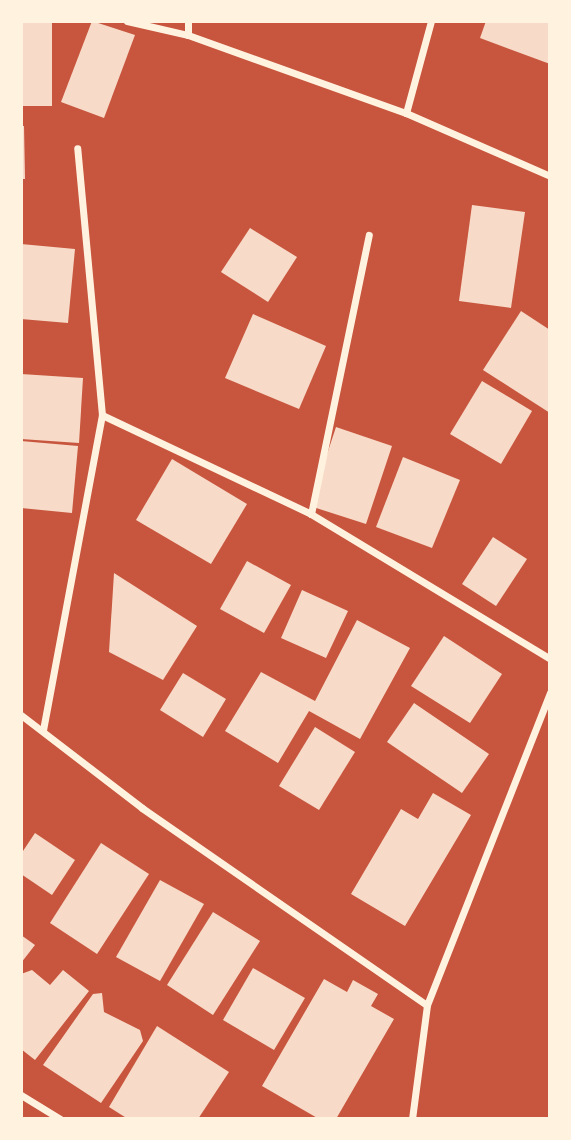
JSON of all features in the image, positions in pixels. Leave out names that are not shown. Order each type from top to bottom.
[{"type":"street","points":[[127,21],[188,35],[406,113],[550,176]]},
{"type":"street","points":[[188,21],[188,35]]},
{"type":"street","points":[[406,113],[431,21]]},
{"type":"street","points":[[43,730],[102,415],[77,148]]},
{"type":"street","points":[[311,514],[369,235]]},
{"type":"street","points":[[102,415],[311,514],[550,659]]},
{"type":"street","points":[[412,1119],[427,1005],[550,692]]},
{"type":"street","points":[[21,715],[142,808],[427,1005]]},
{"type":"street","points":[[21,1095],[60,1119]]},
{"type":"building","points":[[21,21],[52,21],[52,106],[21,106]]},
{"type":"building","points":[[92,21],[135,35],[104,118],[61,102]]},
{"type":"building","points":[[486,21],[550,21],[550,64],[480,38]]},
{"type":"building","points":[[21,126],[24,126],[25,179],[21,179]]},
{"type":"building","points":[[472,205],[525,212],[511,308],[459,301]]},
{"type":"building","points":[[250,228],[297,257],[268,302],[221,272]]},
{"type":"building","points":[[21,244],[75,249],[68,323],[21,319]]},
{"type":"building","points":[[521,311],[550,330],[550,413],[483,370]]},
{"type":"building","points":[[253,314],[326,346],[299,409],[225,378]]},
{"type":"building","points":[[21,374],[83,378],[79,443],[21,439]]},
{"type":"building","points":[[482,381],[532,411],[501,464],[450,434]]},
{"type":"building","points":[[336,427],[392,446],[366,524],[310,506]]},
{"type":"building","points":[[21,441],[78,446],[72,513],[21,508]]},
{"type":"building","points":[[403,457],[460,480],[432,548],[376,527]]},
{"type":"building","points":[[172,459],[247,504],[211,564],[136,520]]},
{"type":"building","points":[[493,537],[527,559],[496,606],[462,584]]},
{"type":"building","points":[[247,561],[291,585],[264,633],[220,609]]},
{"type":"building","points":[[114,573],[197,626],[163,680],[109,652]]},
{"type":"building","points":[[302,590],[348,611],[326,658],[281,638]]},
{"type":"building","points":[[357,620],[410,648],[360,739],[309,711],[278,763],[225,731],[261,672],[315,701]]},
{"type":"building","points":[[444,636],[502,674],[470,723],[411,686]]},
{"type":"building","points":[[183,673],[226,699],[203,737],[160,710]]},
{"type":"building","points":[[414,703],[489,754],[462,793],[387,742]]},
{"type":"building","points":[[315,727],[355,752],[319,810],[279,786]]},
{"type":"building","points":[[433,793],[471,815],[405,926],[351,894],[401,809],[418,819]]},
{"type":"building","points":[[35,833],[75,860],[52,895],[21,874],[21,854]]},
{"type":"building","points":[[101,843],[149,874],[97,954],[50,923]]},
{"type":"building","points":[[160,880],[204,904],[160,981],[116,957]]},
{"type":"building","points":[[213,912],[260,941],[213,1015],[167,985]]},
{"type":"building","points":[[21,935],[35,945],[21,963]]},
{"type":"building","points":[[253,968],[305,998],[274,1050],[223,1020]]},
{"type":"building","points":[[32,970],[50,985],[63,970],[89,991],[35,1060],[21,1049],[21,974]]},
{"type":"building","points":[[324,979],[347,992],[353,980],[378,994],[371,1006],[394,1019],[336,1119],[319,1119],[262,1086]]},
{"type":"building","points":[[102,993],[104,1012],[140,1030],[143,1041],[101,1103],[43,1065],[93,994]]},
{"type":"building","points":[[157,1026],[229,1072],[198,1119],[128,1119],[109,1107]]}]
